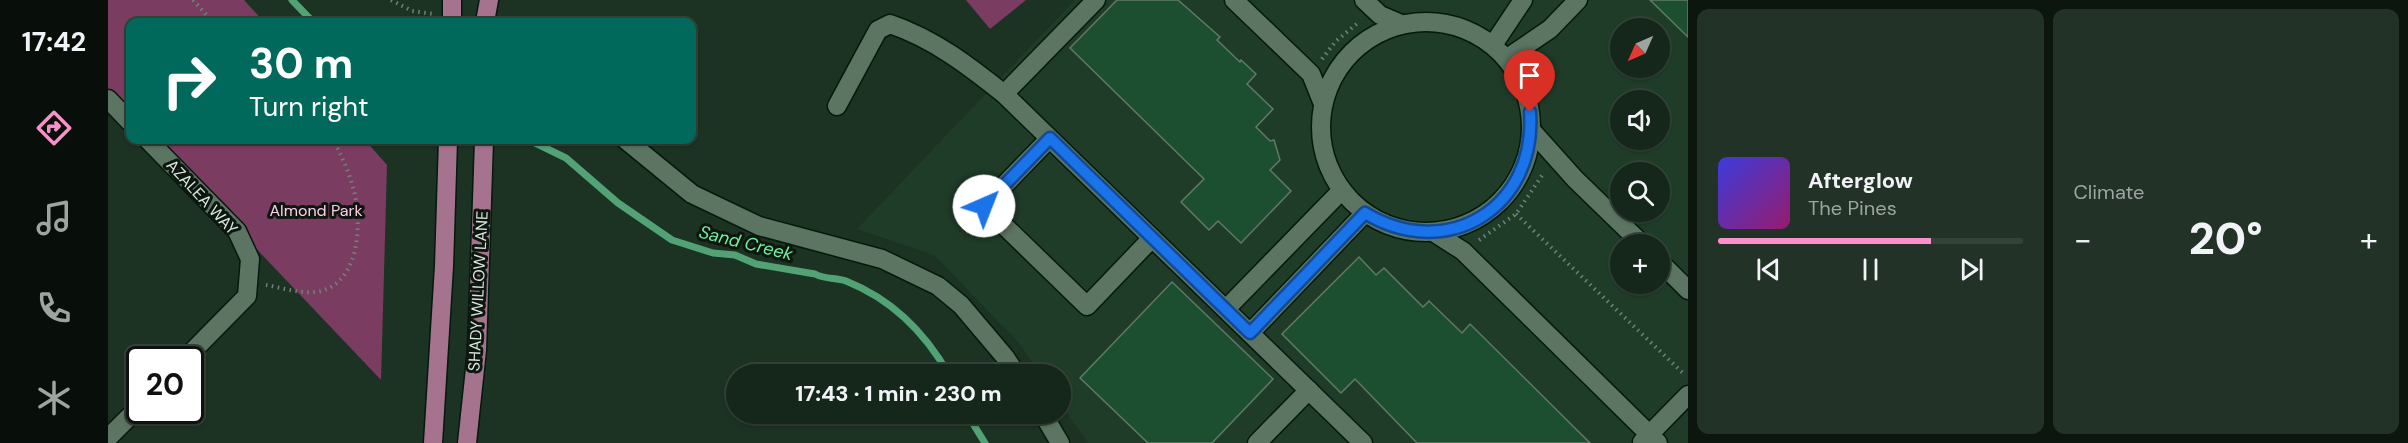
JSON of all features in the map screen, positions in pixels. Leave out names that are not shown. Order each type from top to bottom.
[{"type":"main road","points":[[452,0],[452,18]]},
{"type":"main road","points":[[486,18],[489,0]]},
{"type":"main road","points":[[433,443],[444,278],[448,144]]},
{"type":"main road","name":"SHADY WILLOW LANE","points":[[467,443],[477,350],[484,144]]},
{"type":"street","points":[[1004,94],[1096,0]]},
{"type":"street","points":[[1234,0],[1311,74],[1323,104]]},
{"type":"street","points":[[1493,45],[1523,0]]},
{"type":"street","points":[[1506,59],[1550,29],[1578,0]]},
{"type":"street","points":[[1369,5],[1401,24]]},
{"type":"street","points":[[1440,22],[1476,34],[1493,45],[1506,59],[1526,93],[1532,131],[1524,169],[1502,201],[1470,223],[1432,232],[1397,229],[1365,213],[1342,190],[1332,175],[1322,140],[1323,104],[1329,85],[1351,53],[1374,36],[1401,24],[1440,22]]},
{"type":"street","points":[[837,106],[878,30],[890,24],[930,41],[963,61],[1004,94],[1363,443]]},
{"type":"street","points":[[108,99],[126,118]]},
{"type":"street","points":[[1532,131],[1554,157],[1632,234]]},
{"type":"street","points":[[1050,138],[984,206],[1087,306],[1152,238]]},
{"type":"street","name":"AZALEA WAY","points":[[152,144],[237,231],[250,259],[248,281]]},
{"type":"street","points":[[631,144],[692,194],[759,226],[882,258],[938,286],[960,304],[1010,364]]},
{"type":"street","points":[[1226,309],[1342,190]]},
{"type":"street","points":[[1250,333],[1365,213]]},
{"type":"street","points":[[1432,232],[1463,251],[1649,440],[1688,395]]},
{"type":"street","points":[[1670,272],[1688,290]]},
{"type":"street","points":[[198,346],[247,296],[248,281]]},
{"type":"street","points":[[1257,443],[1309,390]]},
{"type":"street","points":[[108,438],[126,420]]},
{"type":"street","points":[[1049,424],[1060,443]]},
{"type":"path","points":[[193,0],[209,18]]},
{"type":"path","points":[[391,0],[412,11]]},
{"type":"path","points":[[1311,74],[1336,41],[1369,5]]},
{"type":"path","points":[[248,281],[299,291],[321,291],[340,281],[352,264],[358,217],[355,193],[345,163],[335,144]]},
{"type":"path","points":[[1463,251],[1516,214],[1554,157]]},
{"type":"path","points":[[1516,214],[1688,378]]},
{"type":"shaded area","points":[[1075,0],[1688,0],[1688,443],[1088,443],[1071,418],[1071,364],[1033,364],[1019,343],[934,255],[857,229]]},
{"type":"green space","points":[[108,0],[244,0],[260,18],[126,18],[126,111],[108,91]]},
{"type":"green space","points":[[966,0],[1026,0],[990,29]]},
{"type":"green space","name":"Almond Park","points":[[157,144],[369,144],[387,165],[381,380]]},
{"type":"building","points":[[1117,0],[1178,0],[1220,37],[1217,40],[1240,62],[1241,60],[1256,74],[1247,84],[1273,109],[1256,127],[1270,141],[1274,140],[1280,160],[1270,170],[1291,191],[1241,243],[1218,221],[1209,230],[1181,202],[1204,179],[1070,48]]},
{"type":"building","points":[[1650,0],[1688,0],[1688,37],[1670,18]]},
{"type":"building","points":[[1359,257],[1376,275],[1384,268],[1423,307],[1429,301],[1462,333],[1470,324],[1590,443],[1417,443],[1355,379],[1341,393],[1282,334]]},
{"type":"building","points":[[1172,282],[1273,379],[1212,443],[1148,443],[1080,378]]},
{"type":"waterway","name":"Sand Creek","points":[[292,0],[309,18]]},
{"type":"waterway","name":"Sand Creek","points":[[537,144],[566,158],[618,203],[672,240],[713,253],[735,255],[756,264],[842,280],[862,288],[892,307],[918,331],[943,364]]},
{"type":"waterway","name":"Sand Creek","points":[[973,424],[985,443]]},
{"type":"route","points":[[984,206],[1050,138],[1250,333],[1365,213],[1397,229],[1415,232],[1452,230],[1487,214],[1502,201],[1524,169],[1532,131],[1530,112]]}]
